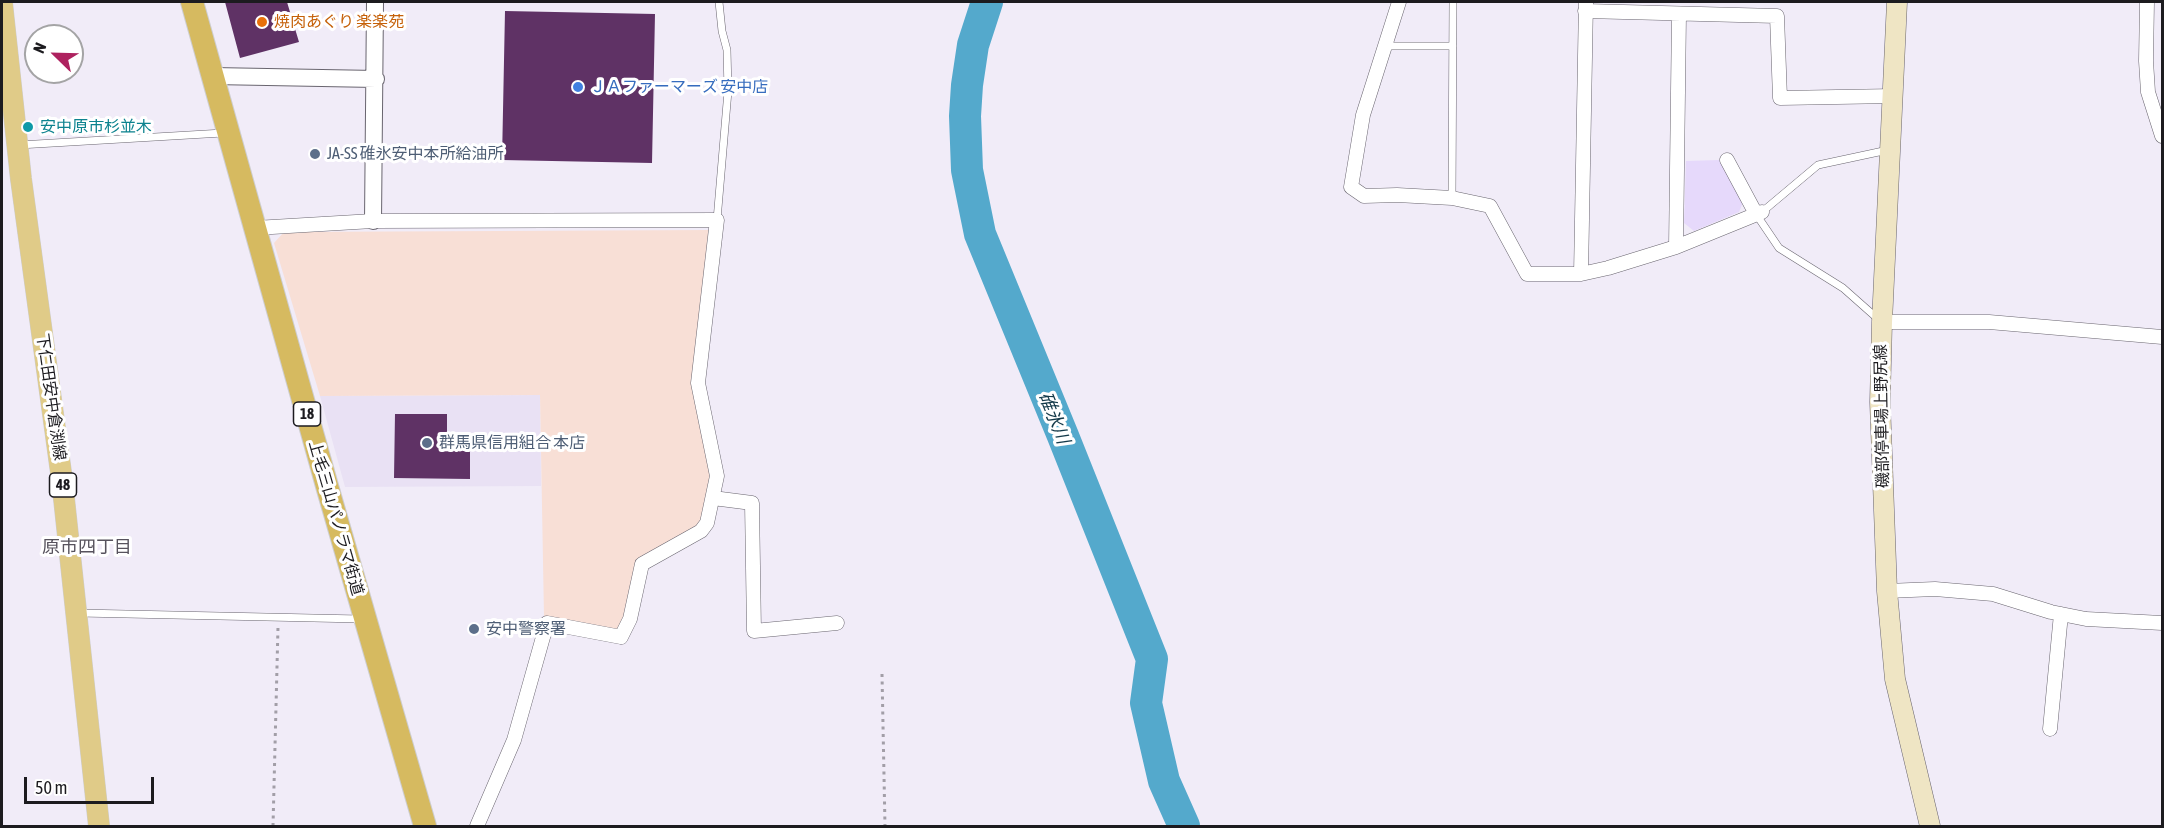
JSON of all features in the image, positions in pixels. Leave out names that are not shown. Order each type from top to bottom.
[{"type":"highway","name":"上毛三山パノラマ街道","points":[[192,2],[425,826]]},
{"type":"main road","name":"磯部停車場上野尻線","points":[[1897,2],[1880,402],[1887,591],[1895,679],[1930,826]]},
{"type":"main road","name":"下仁田安中倉渕線","points":[[2,3],[6,105],[16,145],[61,468],[99,826]]},
{"type":"street","points":[[373,221],[375,2]]},
{"type":"street","points":[[1399,2],[1363,115],[1351,187],[1364,196],[1452,198],[1490,206],[1527,274],[1581,274],[1676,247],[1759,213],[1727,160]]},
{"type":"street","points":[[2147,2],[2148,92],[2163,136]]},
{"type":"street","points":[[1581,274],[1585,6],[1679,14],[1777,16],[1780,98],[1894,96]]},
{"type":"street","points":[[1676,247],[1679,14]]},
{"type":"street","points":[[213,76],[376,80]]},
{"type":"street","points":[[255,228],[373,221],[717,220],[698,383],[717,476],[707,523],[701,531],[642,564],[630,619],[621,637],[547,623],[514,740],[477,826]]},
{"type":"street","points":[[1882,322],[1989,322],[2163,337]]},
{"type":"street","points":[[713,498],[752,503],[754,631],[837,623]]},
{"type":"street","points":[[1887,591],[1935,589],[1993,594],[2086,619],[2163,623]]},
{"type":"street","points":[[2050,729],[2061,614]]},
{"type":"lane","points":[[717,220],[728,91],[727,50],[722,31],[719,2]]},
{"type":"lane","points":[[1452,198],[1453,2]]},
{"type":"lane","points":[[1385,46],[1453,46]]},
{"type":"lane","points":[[16,145],[229,133]]},
{"type":"lane","points":[[1882,322],[1843,288],[1779,248],[1759,213],[1818,165],[1891,149]]},
{"type":"lane","points":[[78,613],[365,619]]},
{"type":"path","points":[[273,826],[278,616]]},
{"type":"path","points":[[882,674],[885,826]]},
{"type":"shaded area","points":[[1719,160],[1744,200],[1739,212],[1694,231],[1684,223],[1686,161]]},
{"type":"shaded area","points":[[711,230],[694,385],[711,469],[704,516],[699,527],[637,562],[623,619],[618,630],[544,617],[540,395],[320,396],[274,243],[284,232]]},
{"type":"shaded area","points":[[540,395],[541,486],[345,487],[320,396]]},
{"type":"building","name":"焼肉あぐり 楽楽苑","points":[[225,2],[287,2],[299,42],[240,58]]},
{"type":"building","name":"ＪＡファーマーズ 安中店","points":[[505,11],[655,14],[652,163],[502,160]]},
{"type":"building","name":"群馬県信用組合 本店","points":[[395,414],[447,414],[447,436],[460,436],[460,449],[470,450],[470,479],[394,478]]},
{"type":"waterway","name":"碓氷川","points":[[987,2],[973,45],[965,116],[967,170],[980,234],[1152,659],[1146,703],[1164,781],[1184,826]]},
{"type":"place","name":"焼肉あぐり 楽楽苑","points":[[262,22]]},
{"type":"place","name":"ＪＡファーマーズ 安中店","points":[[578,87]]},
{"type":"place","name":"安中原市杉並木","points":[[28,127]]},
{"type":"place","name":"JA-SS 碓氷安中本所給油所","points":[[315,154]]},
{"type":"place","name":"群馬県信用組合 本店","points":[[427,443]]},
{"type":"place","name":"安中警察署","points":[[474,629]]},
{"type":"district","name":"原市四丁目","points":[[87,547]]}]
